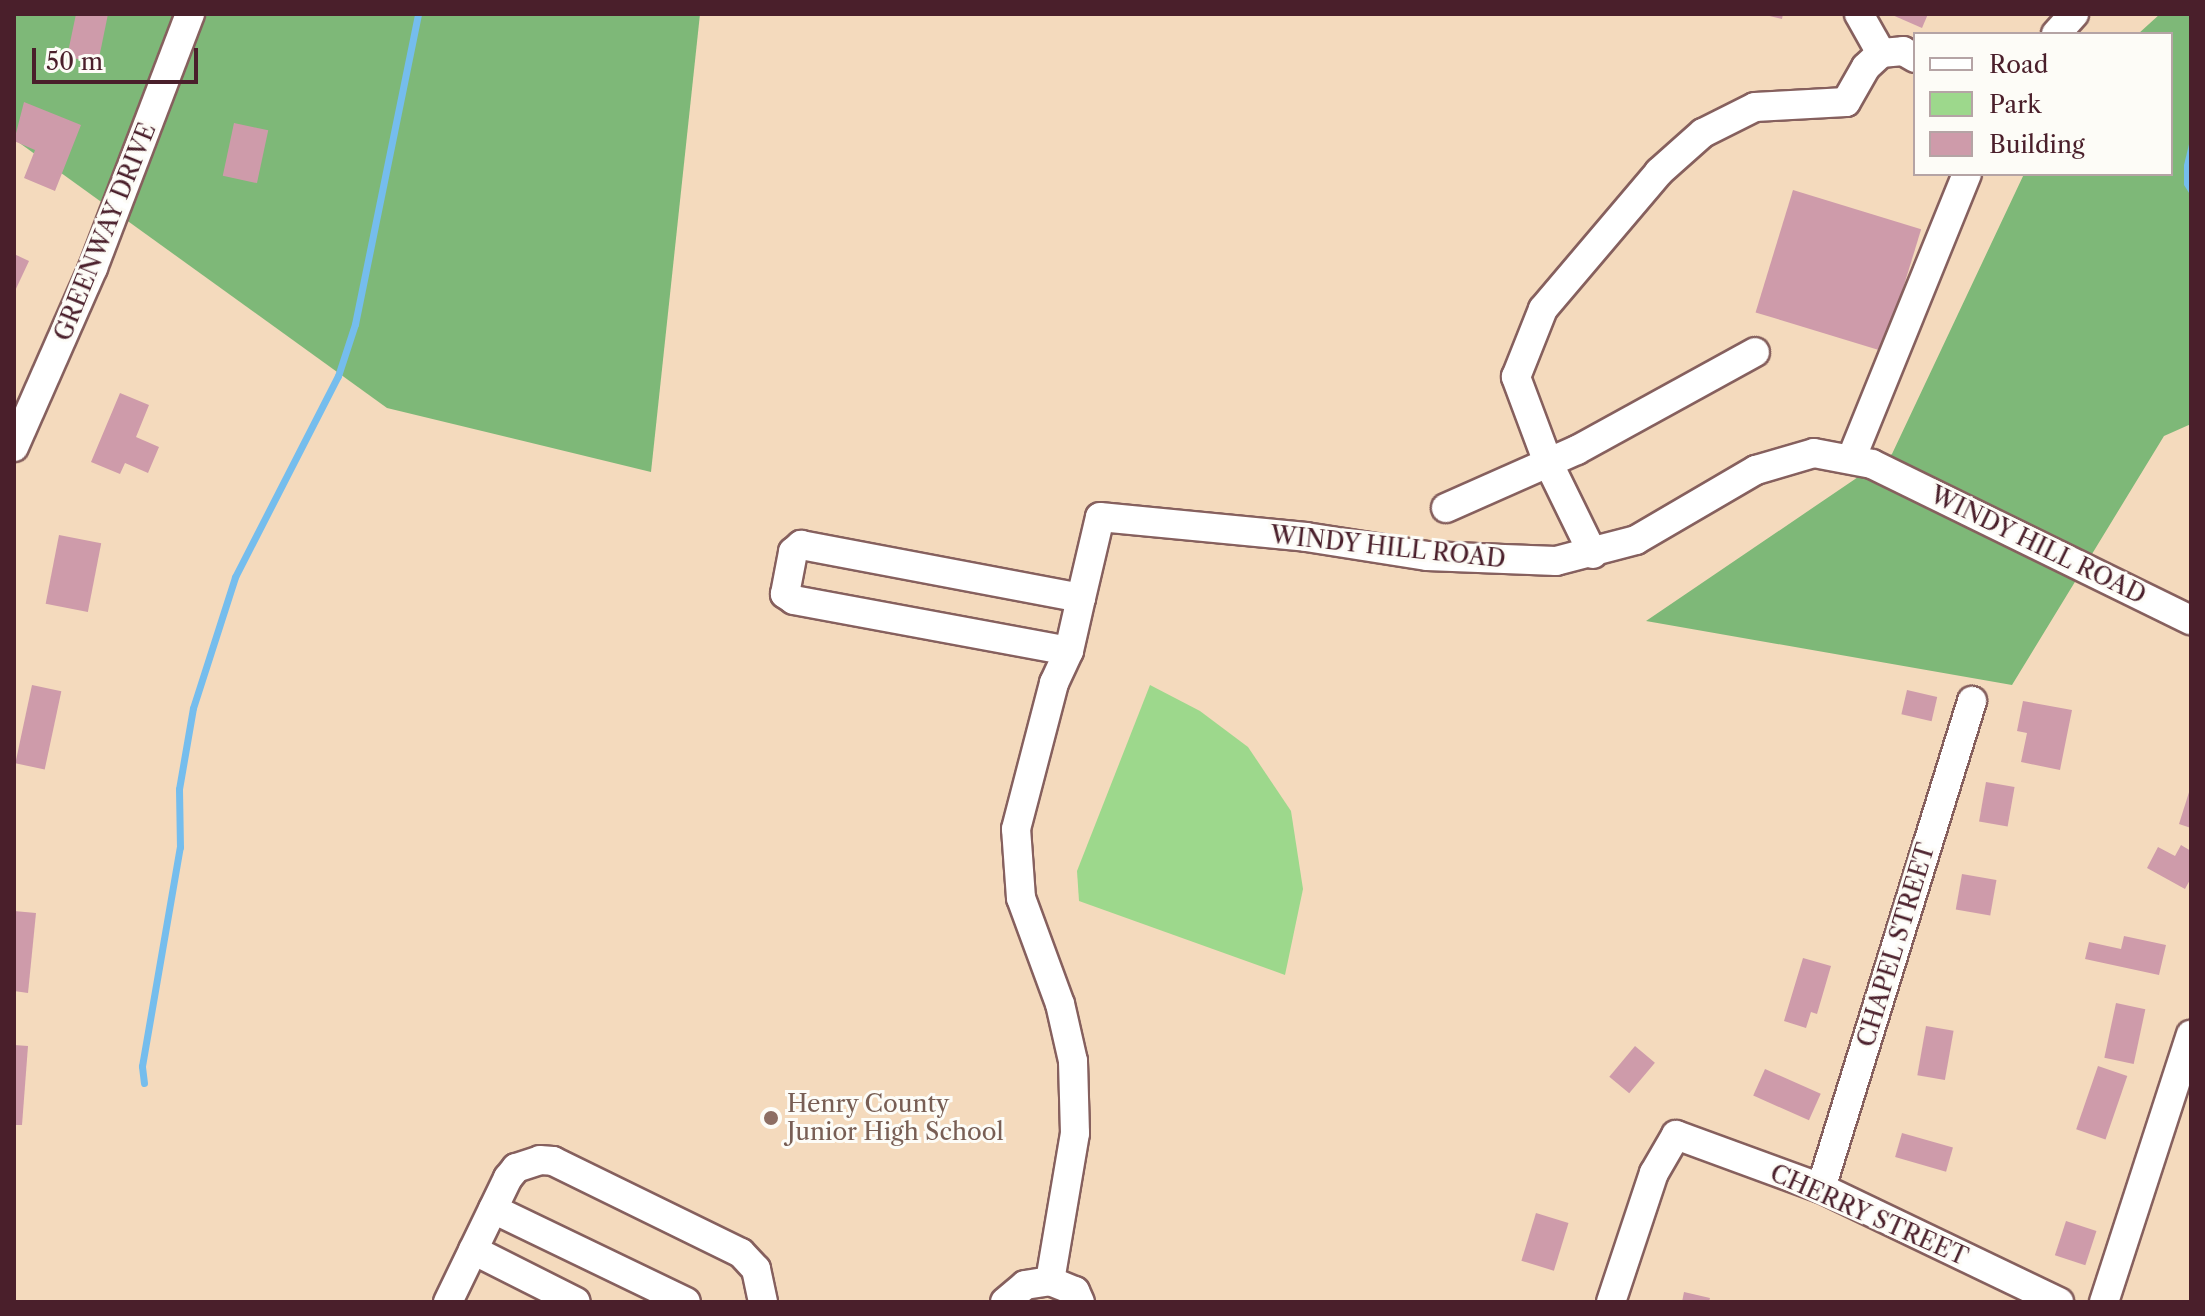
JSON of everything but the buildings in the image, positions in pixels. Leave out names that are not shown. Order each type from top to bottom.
[{"type":"street","name":"GREENWAY DRIVE","points":[[14,447],[93,268],[190,14]]},
{"type":"street","points":[[1859,14],[1881,53]]},
{"type":"street","points":[[2058,32],[2074,14]]},
{"type":"street","points":[[1593,554],[1547,460],[1516,377],[1553,296],[1659,172],[1703,133],[1755,107],[1846,102],[1866,67],[1881,53],[1903,51],[1913,57]]},
{"type":"street","points":[[1852,457],[1966,176]]},
{"type":"street","points":[[1446,508],[1547,460],[1577,450],[1755,352]]},
{"type":"street","name":"WINDY HILL ROAD","points":[[1081,598],[1100,517],[1501,562],[1593,554],[1636,540],[1756,470],[1792,455],[1852,457],[2191,620]]},
{"type":"street","points":[[1050,1281],[1075,1133],[1073,1061],[1060,1004],[1021,898],[1016,829],[1054,683],[1069,651],[1081,598],[801,545],[793,552],[785,594],[794,600],[1069,651]]},
{"type":"street","name":"CHAPEL STREET","points":[[1821,1188],[1972,701]]},
{"type":"street","points":[[2104,1302],[2191,1035]]},
{"type":"street","name":"CHERRY STREET","points":[[1611,1302],[1654,1173],[1676,1135],[1821,1188],[2059,1302]]},
{"type":"street","points":[[448,1302],[516,1168],[553,1161],[741,1253],[756,1269],[763,1302]]},
{"type":"street","points":[[493,1209],[686,1302]]},
{"type":"street","points":[[473,1250],[576,1302]]},
{"type":"street","points":[[1005,1302],[1025,1285],[1050,1281],[1075,1291],[1080,1302]]},
{"type":"green space","points":[[14,14],[700,14],[651,472],[387,408],[14,139]]},
{"type":"green space","points":[[2160,14],[2191,14],[2191,424],[2164,436],[2012,685],[1646,621],[1892,454],[2023,176],[2173,176],[2173,32],[2140,32]]},
{"type":"green space","points":[[1150,685],[1200,711],[1248,747],[1291,811],[1303,889],[1285,975],[1079,901],[1077,871]]},
{"type":"water","points":[[2191,136],[2191,196],[2184,185],[2184,165]]},
{"type":"waterway","points":[[144,1083],[142,1066],[180,847],[179,789],[193,708],[235,577],[338,376],[355,324],[418,14]]},
{"type":"place","name":"Henry County Junior High School","points":[[771,1118]]}]
